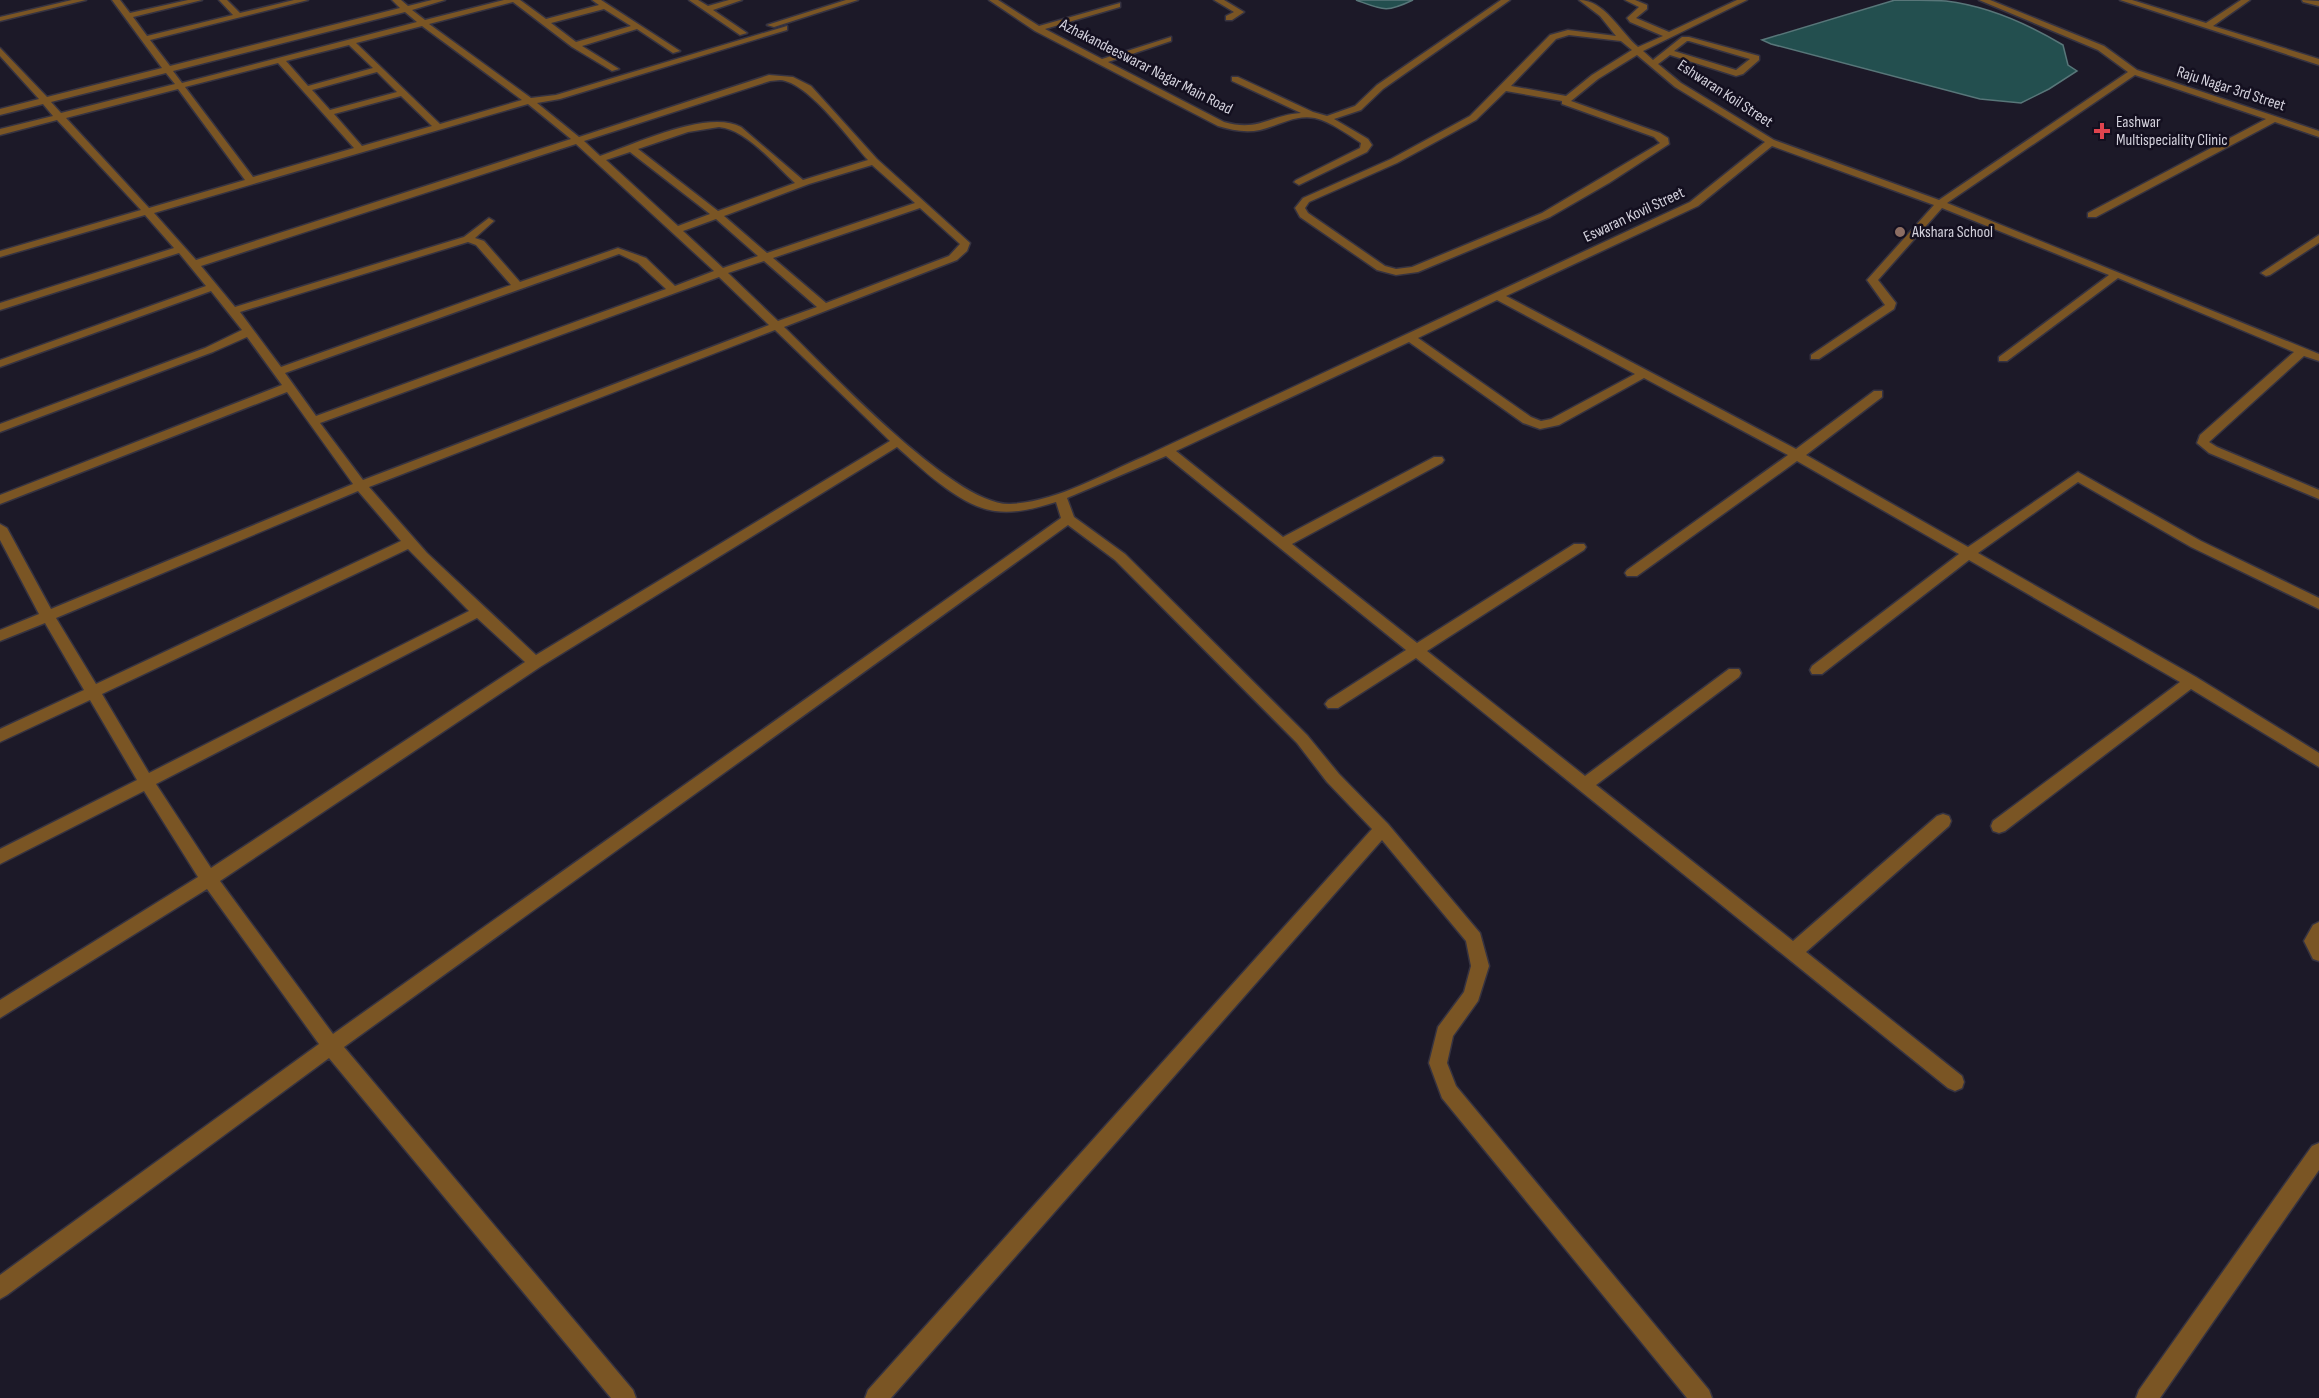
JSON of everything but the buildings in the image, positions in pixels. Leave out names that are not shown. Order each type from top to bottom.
[{"type":"street","points":[[0,19],[82,0]]},
{"type":"street","points":[[116,0],[251,181]]},
{"type":"street","points":[[128,16],[198,0]]},
{"type":"street","points":[[223,0],[238,16]]},
{"type":"street","points":[[145,39],[304,0]]},
{"type":"street","name":"Eswaran Kovil Street","points":[[396,0],[530,101],[577,140],[674,231],[722,272],[897,442],[971,498],[993,507],[1018,509],[1060,496],[1167,451],[1408,336],[1694,204],[1771,142]]},
{"type":"street","points":[[0,112],[441,0]]},
{"type":"street","points":[[0,132],[514,0],[575,45],[615,69]]},
{"type":"street","points":[[596,0],[676,51]]},
{"type":"street","points":[[693,0],[742,33]]},
{"type":"street","points":[[707,9],[738,0]]},
{"type":"street","points":[[572,82],[854,0]]},
{"type":"street","name":"Azhakandeeswarar Nagar Main Road","points":[[993,0],[1038,29],[1221,124],[1238,129],[1258,128],[1294,116],[1313,115],[1365,141],[1364,150],[1299,182]]},
{"type":"street","points":[[1218,0],[1240,12],[1229,18]]},
{"type":"street","points":[[1327,120],[1358,108],[1380,87],[1506,0]]},
{"type":"street","name":"Eshwaran Koil Street","points":[[1583,0],[1603,14],[1623,39],[1678,85],[1771,142],[1940,204],[2117,273],[2319,358]]},
{"type":"street","points":[[1629,0],[1644,7],[1631,18],[1633,20],[1671,36]]},
{"type":"street","points":[[1623,39],[1568,33],[1553,37],[1486,107],[1463,123],[1394,161],[1306,200],[1300,208],[1304,214],[1381,268],[1396,272],[1414,270],[1546,215],[1606,181],[1664,144],[1665,140],[1657,135],[1565,102],[1595,77],[1629,55],[1743,0]]},
{"type":"street","name":"Raju Nagar 3rd Street","points":[[1983,0],[2101,48],[2134,72],[2319,134]]},
{"type":"street","points":[[2124,0],[2319,62]]},
{"type":"street","points":[[2207,26],[2246,0]]},
{"type":"street","points":[[2306,0],[2319,4]]},
{"type":"street","points":[[1038,29],[1117,5]]},
{"type":"street","points":[[545,22],[604,6]]},
{"type":"street","points":[[575,45],[636,27]]},
{"type":"street","points":[[0,254],[530,101],[557,97],[784,28]]},
{"type":"street","points":[[1103,61],[1168,39]]},
{"type":"street","points":[[1653,64],[1668,52],[1685,39],[1693,39],[1749,54],[1755,60],[1736,73],[1668,52]]},
{"type":"street","points":[[352,43],[438,127]]},
{"type":"street","points":[[0,51],[43,101],[146,210],[233,311],[362,487],[478,612],[535,663]]},
{"type":"street","points":[[281,61],[360,149]]},
{"type":"street","points":[[306,89],[380,69]]},
{"type":"street","points":[[1815,357],[1890,307],[1891,303],[1875,288],[1872,280],[1940,204],[2134,72]]},
{"type":"street","points":[[0,636],[316,503],[953,258],[963,249],[965,243],[874,160],[808,88],[797,80],[784,77],[769,78],[194,265]]},
{"type":"street","points":[[1234,79],[1313,115]]},
{"type":"street","points":[[530,101],[551,88]]},
{"type":"street","points":[[1505,88],[1568,99]]},
{"type":"street","points":[[327,113],[403,93]]},
{"type":"street","points":[[2092,215],[2274,119]]},
{"type":"street","points":[[598,160],[684,131],[721,123],[738,130],[802,184]]},
{"type":"street","points":[[632,149],[717,215],[825,308]]},
{"type":"street","points":[[674,231],[874,160]]},
{"type":"street","points":[[313,421],[722,272],[922,204]]},
{"type":"street","points":[[233,311],[468,239],[489,221]]},
{"type":"street","points":[[2266,273],[2319,238]]},
{"type":"street","points":[[468,239],[480,243],[517,286]]},
{"type":"street","points":[[0,307],[180,249]]},
{"type":"street","points":[[277,372],[618,251],[631,253],[648,263],[673,290]]},
{"type":"street","points":[[2003,359],[2117,273]]},
{"type":"street","points":[[0,364],[213,288]]},
{"type":"street","points":[[1497,296],[1797,455],[2192,681],[2319,761]]},
{"type":"street","points":[[0,428],[209,350],[248,332]]},
{"type":"street","points":[[1408,336],[1527,420],[1540,425],[1555,422],[1643,374]]},
{"type":"street","points":[[2302,351],[2204,438],[2203,443],[2213,450],[2319,495]]},
{"type":"street","points":[[0,500],[288,387]]},
{"type":"street","points":[[1632,573],[1878,394]]},
{"type":"street","points":[[0,1010],[209,879],[535,663],[897,442]]},
{"type":"street","points":[[1167,451],[1955,1082]]},
{"type":"street","points":[[1282,543],[1438,460]]},
{"type":"street","points":[[1817,670],[1970,553],[2078,476],[2196,544],[2319,604]]},
{"type":"street","points":[[1060,496],[1068,519],[1120,557],[1302,739],[1333,778],[1382,829],[1474,938],[1480,966],[1472,995],[1445,1033],[1438,1063],[1449,1092],[1701,1398]]},
{"type":"street","points":[[0,1288],[331,1046],[1068,519]]},
{"type":"street","points":[[0,528],[47,615],[147,783],[209,879],[331,1046],[625,1398]]},
{"type":"street","points":[[0,736],[411,542]]},
{"type":"street","points":[[1334,704],[1579,547]]},
{"type":"street","points":[[0,857],[478,612]]},
{"type":"street","points":[[1585,785],[1734,673]]},
{"type":"street","points":[[1999,826],[2192,681]]},
{"type":"street","points":[[1793,952],[1943,821]]},
{"type":"street","points":[[876,1398],[1382,829]]},
{"type":"street","points":[[2319,930],[2313,941],[2319,952]]},
{"type":"street","points":[[2147,1398],[2319,1153]]},
{"type":"shaded area","points":[[1356,0],[1413,0],[1384,9]]},
{"type":"shaded area","points":[[1895,0],[1961,3],[2007,17],[2063,45],[2068,65],[2077,71],[2021,103],[1980,99],[1762,40]]},
{"type":"place","name":"Eashwar Multispeciality Clinic","points":[[2102,131]]},
{"type":"place","name":"Akshara School","points":[[1900,232]]}]
